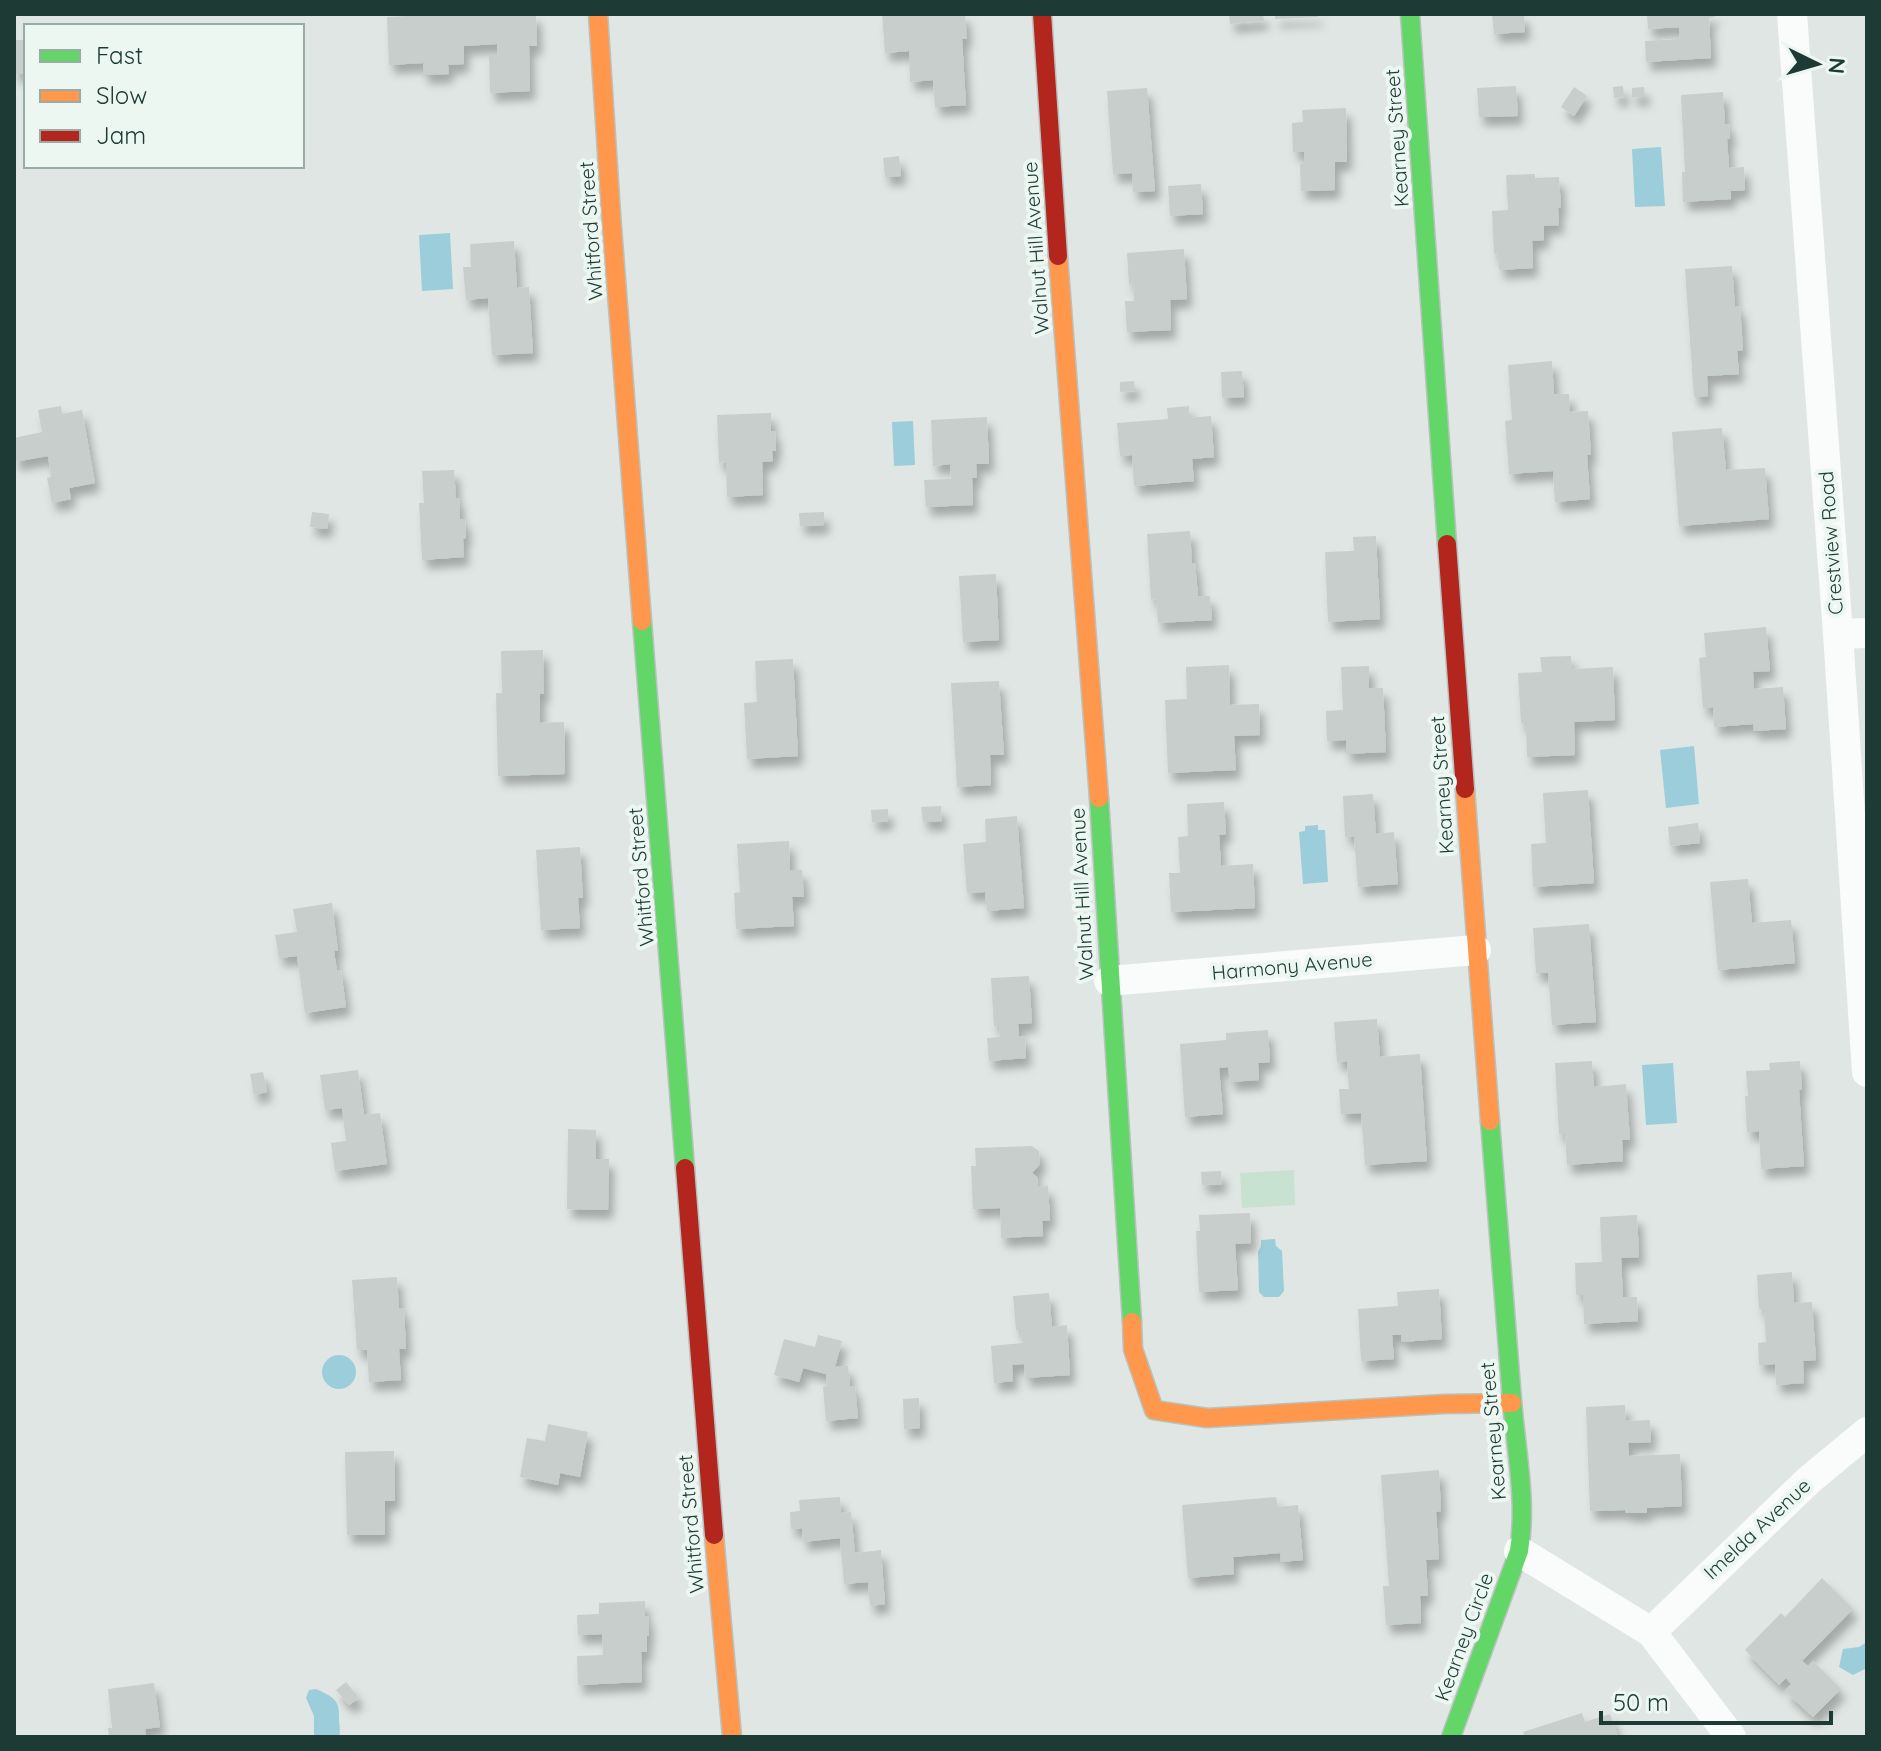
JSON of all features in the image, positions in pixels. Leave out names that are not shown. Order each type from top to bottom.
[{"type":"street","name":"Whitford Street","points":[[598,14],[705,1434],[732,1737]]},
{"type":"street","name":"Walnut Hill Avenue","points":[[1042,14],[1095,735],[1133,1349],[1154,1410],[1207,1418],[1512,1403]]},
{"type":"street","name":"Kearney Street","points":[[1410,14],[1476,950],[1512,1403],[1523,1500],[1519,1551]]},
{"type":"street","name":"Crestview Road","points":[[1792,14],[1852,634],[1867,1072]]},
{"type":"street","name":"Harmony Avenue","points":[[1109,981],[1476,950]]},
{"type":"street","name":"Imelda Avenue","points":[[1651,1632],[1809,1480],[1867,1432]]},
{"type":"street","points":[[1519,1551],[1651,1632],[1731,1737]]},
{"type":"street","name":"Kearney Circle","points":[[1451,1737],[1519,1551]]},
{"type":"green space","points":[[1294,1170],[1295,1205],[1242,1208],[1240,1173]]},
{"type":"water","points":[[1661,147],[1665,206],[1635,207],[1632,149]]},
{"type":"water","points":[[450,233],[453,289],[422,291],[419,235]]},
{"type":"water","points":[[913,421],[915,465],[894,466],[892,422]]},
{"type":"water","points":[[1694,746],[1699,804],[1666,808],[1660,750]]},
{"type":"water","points":[[1318,825],[1318,830],[1325,830],[1328,882],[1303,884],[1299,832],[1305,831],[1305,826]]},
{"type":"water","points":[[1673,1063],[1677,1123],[1646,1125],[1642,1065]]},
{"type":"water","points":[[1275,1239],[1276,1246],[1282,1251],[1284,1291],[1279,1297],[1264,1297],[1259,1292],[1258,1252],[1261,1240]]},
{"type":"water","points":[[339,1355],[351,1360],[356,1372],[351,1384],[339,1389],[327,1384],[322,1372],[327,1360]]},
{"type":"water","points":[[1867,1642],[1867,1668],[1853,1675],[1839,1667],[1843,1649],[1859,1647]]},
{"type":"water","points":[[316,1689],[336,1702],[339,1737],[314,1737],[314,1716],[306,1698],[309,1690]]},
{"type":"building","points":[[536,14],[537,46],[529,46],[530,91],[490,93],[489,55],[497,55],[497,44],[464,46],[464,64],[448,65],[449,74],[423,75],[423,63],[389,65],[387,17]]},
{"type":"building","points":[[882,14],[965,14],[967,39],[962,39],[966,105],[935,107],[933,80],[910,82],[909,51],[885,53]]},
{"type":"building","points":[[1229,14],[1263,14],[1264,21],[1230,24]]},
{"type":"building","points":[[1275,14],[1318,14],[1318,17],[1275,19]]},
{"type":"building","points":[[1492,14],[1524,14],[1525,32],[1494,34]]},
{"type":"building","points":[[1647,14],[1715,14],[1715,17],[1709,18],[1711,58],[1646,62],[1645,41],[1680,39],[1679,27],[1648,29]]},
{"type":"building","points":[[14,40],[24,40],[24,74],[14,74]]},
{"type":"building","points":[[1516,86],[1518,116],[1479,117],[1477,88]]},
{"type":"building","points":[[1623,86],[1624,97],[1614,98],[1613,87]]},
{"type":"building","points":[[1574,87],[1587,96],[1574,116],[1561,107]]},
{"type":"building","points":[[1644,87],[1645,97],[1632,97],[1632,88]]},
{"type":"building","points":[[1147,88],[1155,191],[1133,192],[1132,173],[1113,174],[1107,91]]},
{"type":"building","points":[[1723,92],[1725,125],[1729,124],[1729,168],[1744,167],[1745,190],[1731,191],[1731,199],[1683,202],[1682,172],[1685,172],[1681,95]]},
{"type":"building","points":[[1346,108],[1347,162],[1335,162],[1335,190],[1301,191],[1300,164],[1304,164],[1304,152],[1293,152],[1292,123],[1303,122],[1302,110]]},
{"type":"building","points":[[899,156],[901,176],[885,177],[883,158]]},
{"type":"building","points":[[1535,174],[1535,178],[1559,177],[1559,225],[1544,226],[1544,240],[1532,241],[1533,268],[1499,270],[1498,253],[1494,254],[1492,211],[1508,210],[1506,175]]},
{"type":"building","points":[[1201,184],[1203,214],[1170,216],[1168,186]]},
{"type":"building","points":[[514,241],[517,288],[529,287],[533,353],[492,355],[488,298],[466,300],[463,267],[471,267],[470,244]]},
{"type":"building","points":[[1184,249],[1187,299],[1170,300],[1171,330],[1127,332],[1125,301],[1134,301],[1133,283],[1129,284],[1127,253]]},
{"type":"building","points":[[1732,266],[1735,307],[1740,306],[1743,350],[1737,351],[1739,374],[1707,376],[1708,396],[1694,397],[1685,269]]},
{"type":"building","points":[[1552,361],[1554,394],[1569,394],[1570,412],[1588,411],[1590,499],[1555,502],[1553,471],[1509,474],[1505,421],[1512,420],[1508,365]]},
{"type":"building","points":[[1242,371],[1244,397],[1222,398],[1221,372]]},
{"type":"building","points":[[1134,381],[1135,391],[1120,392],[1120,382]]},
{"type":"building","points":[[61,406],[62,414],[82,410],[95,483],[69,488],[71,499],[52,503],[47,478],[51,477],[48,456],[14,462],[14,438],[42,432],[38,410]]},
{"type":"building","points":[[1189,406],[1189,418],[1211,416],[1214,457],[1192,459],[1194,481],[1134,486],[1132,455],[1120,456],[1117,423],[1168,419],[1167,408]]},
{"type":"building","points":[[771,413],[776,451],[772,451],[773,461],[762,462],[763,495],[727,497],[726,462],[719,463],[717,415]]},
{"type":"building","points":[[987,417],[989,464],[976,464],[977,478],[972,478],[973,505],[926,507],[924,480],[951,479],[950,464],[933,466],[931,420]]},
{"type":"building","points":[[1722,428],[1726,470],[1765,468],[1769,519],[1679,526],[1672,432]]},
{"type":"building","points":[[454,470],[460,519],[465,519],[464,557],[422,560],[419,503],[424,503],[422,471]]},
{"type":"building","points":[[312,512],[329,514],[327,529],[310,527]]},
{"type":"building","points":[[824,512],[824,525],[800,526],[799,513]]},
{"type":"building","points":[[1190,531],[1198,596],[1210,596],[1212,620],[1158,623],[1156,599],[1151,600],[1147,534]]},
{"type":"building","points":[[1376,536],[1380,619],[1328,622],[1325,552],[1354,551],[1353,537]]},
{"type":"building","points":[[996,574],[999,640],[963,642],[959,576]]},
{"type":"building","points":[[1766,627],[1770,671],[1753,672],[1754,689],[1783,687],[1786,729],[1754,731],[1753,724],[1714,727],[1713,707],[1703,708],[1699,658],[1706,657],[1704,633]]},
{"type":"building","points":[[543,650],[544,694],[540,694],[540,723],[564,722],[565,774],[498,776],[496,693],[502,693],[501,651]]},
{"type":"building","points":[[1571,656],[1572,669],[1613,667],[1615,720],[1574,722],[1575,755],[1527,757],[1526,723],[1521,723],[1518,673],[1542,672],[1540,657]]},
{"type":"building","points":[[793,659],[798,756],[747,759],[744,703],[757,702],[755,661]]},
{"type":"building","points":[[1229,665],[1230,705],[1259,704],[1260,735],[1234,736],[1236,770],[1168,773],[1165,700],[1187,699],[1186,667]]},
{"type":"building","points":[[1369,666],[1369,688],[1383,688],[1386,752],[1346,754],[1346,740],[1327,741],[1326,711],[1343,710],[1341,667]]},
{"type":"building","points":[[999,681],[1004,755],[990,755],[991,785],[957,787],[951,683]]},
{"type":"building","points":[[1588,790],[1594,883],[1533,887],[1531,844],[1546,843],[1543,793]]},
{"type":"building","points":[[1373,794],[1376,834],[1394,832],[1398,884],[1358,887],[1354,836],[1345,837],[1343,796]]},
{"type":"building","points":[[1224,802],[1226,834],[1219,835],[1221,866],[1253,864],[1255,908],[1171,912],[1169,873],[1180,873],[1178,837],[1188,836],[1187,804]]},
{"type":"building","points":[[941,806],[942,821],[923,822],[921,807]]},
{"type":"building","points":[[888,809],[888,821],[872,822],[871,810]]},
{"type":"building","points":[[1017,816],[1024,908],[987,911],[985,892],[967,893],[963,844],[986,842],[985,819]]},
{"type":"building","points":[[1698,823],[1700,843],[1670,846],[1668,827]]},
{"type":"building","points":[[789,841],[790,870],[802,870],[804,897],[792,897],[794,926],[736,929],[734,893],[740,892],[737,844]]},
{"type":"building","points":[[580,847],[583,898],[578,898],[580,928],[541,930],[536,850]]},
{"type":"building","points":[[1748,879],[1752,923],[1791,920],[1795,963],[1718,970],[1710,882]]},
{"type":"building","points":[[332,903],[338,951],[334,951],[337,971],[341,970],[346,1007],[305,1013],[297,956],[279,958],[275,935],[297,932],[293,909]]},
{"type":"building","points":[[1589,924],[1596,1022],[1552,1025],[1548,973],[1536,973],[1533,928]]},
{"type":"building","points":[[1029,976],[1032,1023],[1018,1024],[1019,1037],[1025,1036],[1026,1058],[989,1061],[987,1038],[1000,1037],[999,1026],[994,1026],[991,978]]},
{"type":"building","points":[[1377,1019],[1380,1057],[1420,1054],[1427,1161],[1365,1165],[1361,1113],[1341,1114],[1339,1089],[1349,1089],[1347,1061],[1337,1062],[1334,1022]]},
{"type":"building","points":[[1268,1030],[1270,1062],[1258,1063],[1259,1080],[1230,1082],[1228,1067],[1219,1068],[1223,1114],[1185,1117],[1180,1044],[1226,1040],[1226,1033]]},
{"type":"building","points":[[1592,1061],[1594,1087],[1626,1084],[1630,1140],[1622,1140],[1623,1161],[1567,1165],[1565,1134],[1559,1134],[1555,1063]]},
{"type":"building","points":[[1800,1061],[1804,1166],[1761,1169],[1759,1131],[1747,1132],[1746,1071],[1770,1070],[1769,1063]]},
{"type":"building","points":[[358,1070],[364,1115],[380,1113],[387,1164],[335,1171],[331,1143],[346,1141],[342,1108],[325,1110],[320,1075]]},
{"type":"building","points":[[263,1072],[267,1092],[254,1095],[250,1074]]},
{"type":"building","points":[[568,1129],[596,1130],[596,1159],[609,1159],[608,1210],[567,1209]]},
{"type":"building","points":[[1032,1146],[1039,1151],[1040,1164],[1032,1173],[1037,1177],[1038,1187],[1048,1186],[1050,1220],[1042,1221],[1043,1236],[1001,1238],[1000,1208],[973,1209],[971,1166],[976,1166],[975,1148]]},
{"type":"building","points":[[1221,1171],[1222,1184],[1202,1185],[1201,1172]]},
{"type":"building","points":[[1250,1213],[1251,1243],[1235,1244],[1238,1290],[1199,1292],[1196,1231],[1200,1231],[1199,1215]]},
{"type":"building","points":[[1637,1215],[1639,1257],[1621,1258],[1623,1297],[1637,1297],[1638,1321],[1584,1324],[1583,1295],[1576,1295],[1575,1263],[1602,1262],[1600,1217]]},
{"type":"building","points":[[1792,1272],[1794,1303],[1812,1302],[1816,1360],[1803,1361],[1804,1383],[1776,1385],[1775,1364],[1759,1365],[1758,1343],[1766,1342],[1764,1309],[1759,1309],[1757,1275]]},
{"type":"building","points":[[397,1277],[399,1309],[404,1308],[406,1349],[399,1349],[401,1380],[369,1382],[367,1350],[357,1350],[352,1280]]},
{"type":"building","points":[[1439,1289],[1442,1339],[1401,1342],[1401,1335],[1392,1335],[1394,1359],[1361,1361],[1358,1309],[1398,1306],[1397,1292]]},
{"type":"building","points":[[1049,1293],[1052,1327],[1067,1325],[1070,1375],[1025,1378],[1024,1364],[1012,1365],[1013,1381],[994,1383],[991,1346],[1022,1343],[1021,1330],[1016,1330],[1013,1296]]},
{"type":"building","points":[[818,1335],[842,1341],[835,1367],[848,1366],[850,1387],[855,1386],[858,1418],[826,1421],[823,1387],[827,1386],[826,1374],[803,1368],[799,1382],[774,1375],[784,1339],[815,1347]]},
{"type":"building","points":[[919,1398],[920,1428],[904,1429],[903,1399]]},
{"type":"building","points":[[1625,1405],[1626,1421],[1650,1420],[1651,1442],[1628,1443],[1629,1456],[1680,1454],[1682,1506],[1647,1508],[1647,1513],[1590,1511],[1586,1407]]},
{"type":"building","points":[[548,1424],[588,1432],[580,1477],[560,1473],[558,1485],[520,1477],[527,1438],[545,1441]]},
{"type":"building","points":[[394,1451],[395,1501],[385,1501],[385,1535],[347,1535],[345,1452]]},
{"type":"building","points":[[1439,1470],[1441,1511],[1436,1512],[1439,1559],[1426,1560],[1428,1596],[1420,1596],[1421,1623],[1386,1625],[1383,1586],[1389,1586],[1381,1475]]},
{"type":"building","points":[[840,1497],[841,1513],[851,1512],[855,1553],[881,1550],[885,1604],[870,1606],[868,1582],[844,1584],[840,1538],[803,1542],[802,1528],[791,1529],[790,1512],[800,1511],[799,1500]]},
{"type":"building","points":[[1276,1497],[1278,1507],[1298,1505],[1303,1560],[1281,1562],[1280,1553],[1233,1557],[1234,1574],[1188,1578],[1182,1505]]},
{"type":"building","points":[[1822,1578],[1853,1609],[1802,1661],[1808,1666],[1813,1661],[1841,1689],[1813,1717],[1785,1691],[1791,1684],[1786,1678],[1779,1685],[1745,1650],[1781,1613],[1785,1617]]},
{"type":"building","points":[[645,1601],[649,1636],[647,1652],[641,1652],[642,1682],[578,1685],[577,1656],[603,1655],[602,1634],[578,1635],[577,1615],[599,1614],[599,1603]]},
{"type":"building","points":[[346,1682],[359,1698],[349,1705],[336,1690]]},
{"type":"building","points":[[154,1683],[160,1727],[145,1729],[146,1737],[109,1737],[108,1728],[112,1728],[108,1689]]},
{"type":"building","points":[[1582,1713],[1585,1722],[1610,1714],[1618,1737],[1525,1737],[1523,1732]]},
{"type":"traffic: fast","points":[[1410,14],[1447,544]]},
{"type":"traffic: fast","points":[[642,621],[685,1168]]},
{"type":"traffic: fast","points":[[1099,798],[1132,1322]]},
{"type":"traffic: fast","points":[[1451,1737],[1519,1551],[1521,1532],[1520,1476],[1490,1121]]},
{"type":"traffic: slow","points":[[598,14],[642,621]]},
{"type":"traffic: slow","points":[[1058,256],[1099,798]]},
{"type":"traffic: slow","points":[[1465,789],[1490,1121]]},
{"type":"traffic: slow","points":[[1132,1322],[1133,1349],[1154,1410],[1207,1418],[1512,1403]]},
{"type":"traffic: slow","points":[[714,1535],[732,1737]]},
{"type":"traffic: jam","points":[[1042,14],[1058,256]]},
{"type":"traffic: jam","points":[[1447,544],[1465,789]]},
{"type":"traffic: jam","points":[[685,1168],[714,1535]]}]
